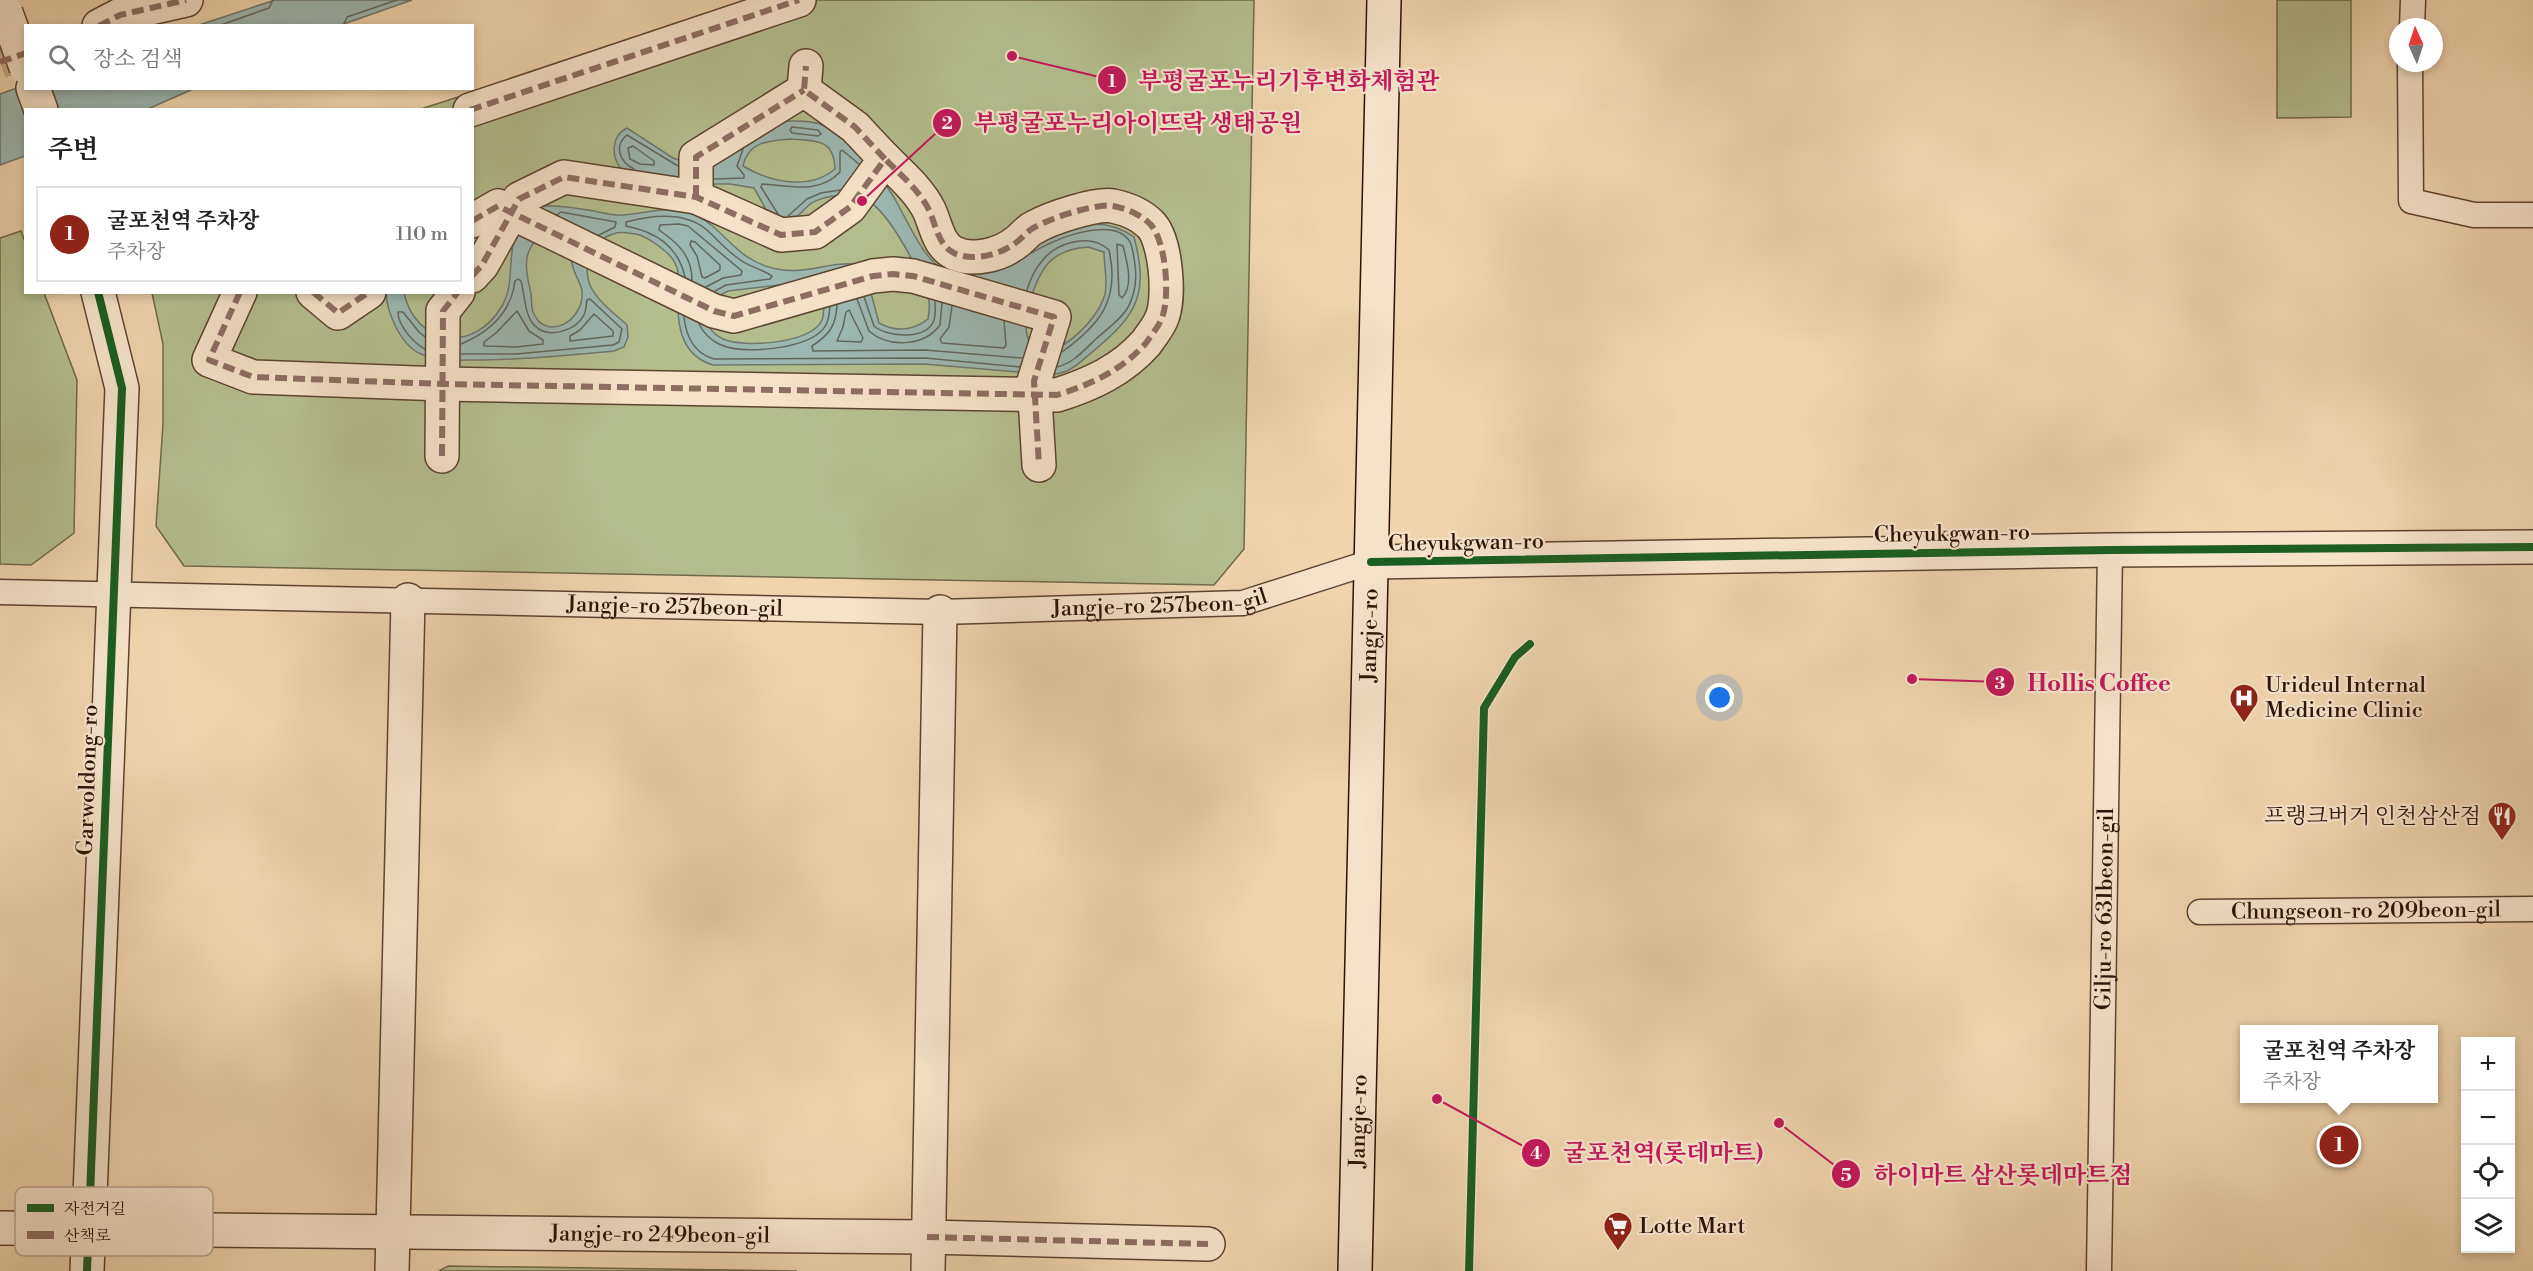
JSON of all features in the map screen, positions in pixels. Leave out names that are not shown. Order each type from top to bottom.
[{"type":"street","points":[[103,24],[120,15],[186,0]]},
{"type":"street","points":[[474,109],[799,0]]},
{"type":"street","name":"Jangje-ro","points":[[1355,1271],[1384,0]]},
{"type":"street","points":[[4,7],[24,62]]},
{"type":"street","points":[[239,294],[209,360],[253,377],[442,376],[1035,388],[1057,395],[1103,378],[1129,360],[1147,342],[1162,319],[1166,297],[1164,263],[1152,225],[1133,212],[1111,206],[1065,214],[1032,228],[1017,243],[1004,250],[976,258],[953,253],[941,241],[929,209],[909,183],[881,164],[855,127],[805,78],[696,157],[696,193]]},
{"type":"street","points":[[34,90],[40,108]]},
{"type":"street","points":[[537,224],[519,199],[564,177],[696,193],[781,235],[815,232],[850,207],[881,164]]},
{"type":"street","points":[[474,220],[498,206],[714,311],[734,316],[873,276],[893,274],[913,276],[1054,316],[1044,345],[1035,388],[1040,465]]},
{"type":"street","points":[[474,274],[482,265],[537,224]]},
{"type":"street","name":"Garwoldong-ro","points":[[89,1187],[122,388],[98,294]]},
{"type":"street","points":[[315,294],[338,313],[366,294]]},
{"type":"street","points":[[442,456],[442,311],[456,294]]},
{"type":"street","name":"Cheyukgwan-ro","points":[[1371,562],[2110,550],[2533,547]]},
{"type":"street","points":[[392,1271],[408,600]]},
{"type":"street","points":[[928,1271],[940,612]]},
{"type":"street","name":"Jangje-ro 249beon-gil","points":[[0,1228],[15,1228]]},
{"type":"street","name":"Jangje-ro 249beon-gil","points":[[213,1230],[927,1237],[1208,1244]]},
{"type":"lane","points":[[2412,18],[2413,0]]},
{"type":"lane","points":[[2410,72],[2411,201],[2474,214],[2533,215]]},
{"type":"lane","name":"Gilju-ro 631beon-gil","points":[[2099,1271],[2110,550]]},
{"type":"lane","name":"Jangje-ro 257beon-gil","points":[[0,592],[940,612],[1243,603],[1371,562]]},
{"type":"lane","name":"Chungseon-ro 209beon-gil","points":[[2200,912],[2533,909]]},
{"type":"green space","points":[[759,0],[1254,0],[1244,549],[1214,585],[184,566],[156,526],[163,424],[163,344],[152,294],[474,294],[474,108],[424,108]]},
{"type":"green space","points":[[2277,0],[2351,0],[2351,117],[2277,118]]},
{"type":"green space","points":[[21,231],[24,239],[24,294],[44,294],[77,380],[74,533],[31,565],[0,564],[0,238]]},
{"type":"green space","points":[[448,1266],[797,1271],[439,1271]]},
{"type":"water","points":[[275,0],[412,0],[344,24],[202,24]]},
{"type":"water","points":[[24,85],[24,90],[191,90],[150,108],[24,108],[24,156],[0,165],[0,94]]},
{"type":"water","points":[[784,121],[820,124],[840,136],[873,170],[896,201],[923,249],[945,271],[966,276],[987,270],[1057,233],[1081,225],[1107,225],[1134,237],[1140,280],[1137,297],[1131,311],[1110,337],[1077,365],[1053,375],[924,364],[713,365],[695,355],[684,340],[678,310],[678,272],[672,258],[645,237],[622,232],[606,237],[600,242],[591,255],[587,270],[590,285],[597,296],[627,325],[628,337],[624,347],[614,351],[545,357],[448,360],[421,354],[407,344],[401,336],[392,319],[386,294],[404,294],[411,311],[420,324],[433,333],[447,337],[462,337],[477,332],[490,321],[506,298],[513,243],[518,230],[540,206],[560,206],[615,215],[668,210],[686,211],[715,228],[741,252],[763,265],[777,269],[806,270],[854,264],[867,278],[879,323],[885,326],[904,329],[916,326],[928,319],[929,301],[912,260],[885,216],[865,199],[845,195],[824,198],[811,203],[796,218],[786,223],[768,213],[754,188],[730,184],[689,184],[621,169],[615,158],[615,141],[627,128],[673,158],[687,163]],"holes":[[[789,139],[815,141],[827,146],[834,159],[835,169],[813,180],[789,182],[765,176],[743,166],[749,152],[754,147],[766,142]],[[551,221],[568,248],[582,291],[577,311],[571,319],[555,327],[546,326],[533,312],[527,270],[531,247]],[[1088,247],[1104,252],[1106,284],[1102,302],[1087,325],[1066,343],[1054,349],[1036,350],[1029,340],[1026,322],[1030,301],[1042,272],[1055,258],[1065,252]],[[779,285],[802,287],[824,306],[823,318],[816,328],[792,339],[746,343],[723,339],[707,325],[704,319],[711,300],[728,291]]]},
{"type":"tunnel","points":[[0,62],[24,54]]},
{"type":"marked path","points":[[103,24],[120,15],[186,0]]},
{"type":"marked path","points":[[474,109],[799,0]]},
{"type":"marked path","points":[[0,62],[24,54]]},
{"type":"marked path","points":[[474,274],[482,265],[519,199],[564,177],[696,197],[781,235],[815,232],[850,207],[885,159],[855,127],[804,90],[806,66]]},
{"type":"marked path","points":[[696,197],[696,157],[804,90]]},
{"type":"marked path","points":[[239,294],[209,360],[253,377],[443,384],[1057,395],[1094,381],[1117,368],[1137,353],[1158,326],[1166,299],[1163,256],[1155,232],[1150,224],[1138,215],[1113,206],[1085,209],[1042,223],[1004,250],[987,256],[962,256],[944,245],[925,203],[885,159]]},
{"type":"marked path","points":[[474,220],[498,206],[714,311],[734,316],[873,276],[893,274],[913,276],[1054,317],[1034,381],[1039,465]]},
{"type":"marked path","points":[[315,294],[338,313],[366,294]]},
{"type":"marked path","points":[[442,456],[443,311],[456,294]]},
{"type":"marked path","points":[[927,1237],[1208,1244]]},
{"type":"cycle path","points":[[90,1187],[122,388],[98,294]]},
{"type":"cycle path","points":[[1371,562],[2110,550],[2533,547]]},
{"type":"cycle path","points":[[1469,1271],[1484,708],[1515,657],[1530,644]]},
{"type":"cycle path","points":[[87,1271],[88,1256]]},
{"type":"place","name":"부평굴포누리기후변화체험관","points":[[1012,56]]},
{"type":"place","name":"부평굴포누리아이뜨락 생태공원","points":[[862,201]]},
{"type":"place","name":"Hollis Coffee","points":[[1912,679]]},
{"type":"place","name":"Urideul Internal Medicine Clinic","points":[[2244,724]]},
{"type":"place","name":"프랭크버거 인천삼산점","points":[[2502,842]]},
{"type":"place","name":"굴포천역(롯데마트)","points":[[1437,1099]]},
{"type":"place","name":"하이마트 삼산롯데마트점","points":[[1779,1123]]},
{"type":"place","name":"굴포천역 주차장","points":[[2339,1145]]},
{"type":"place","name":"Lotte Mart","points":[[1618,1252]]}]
